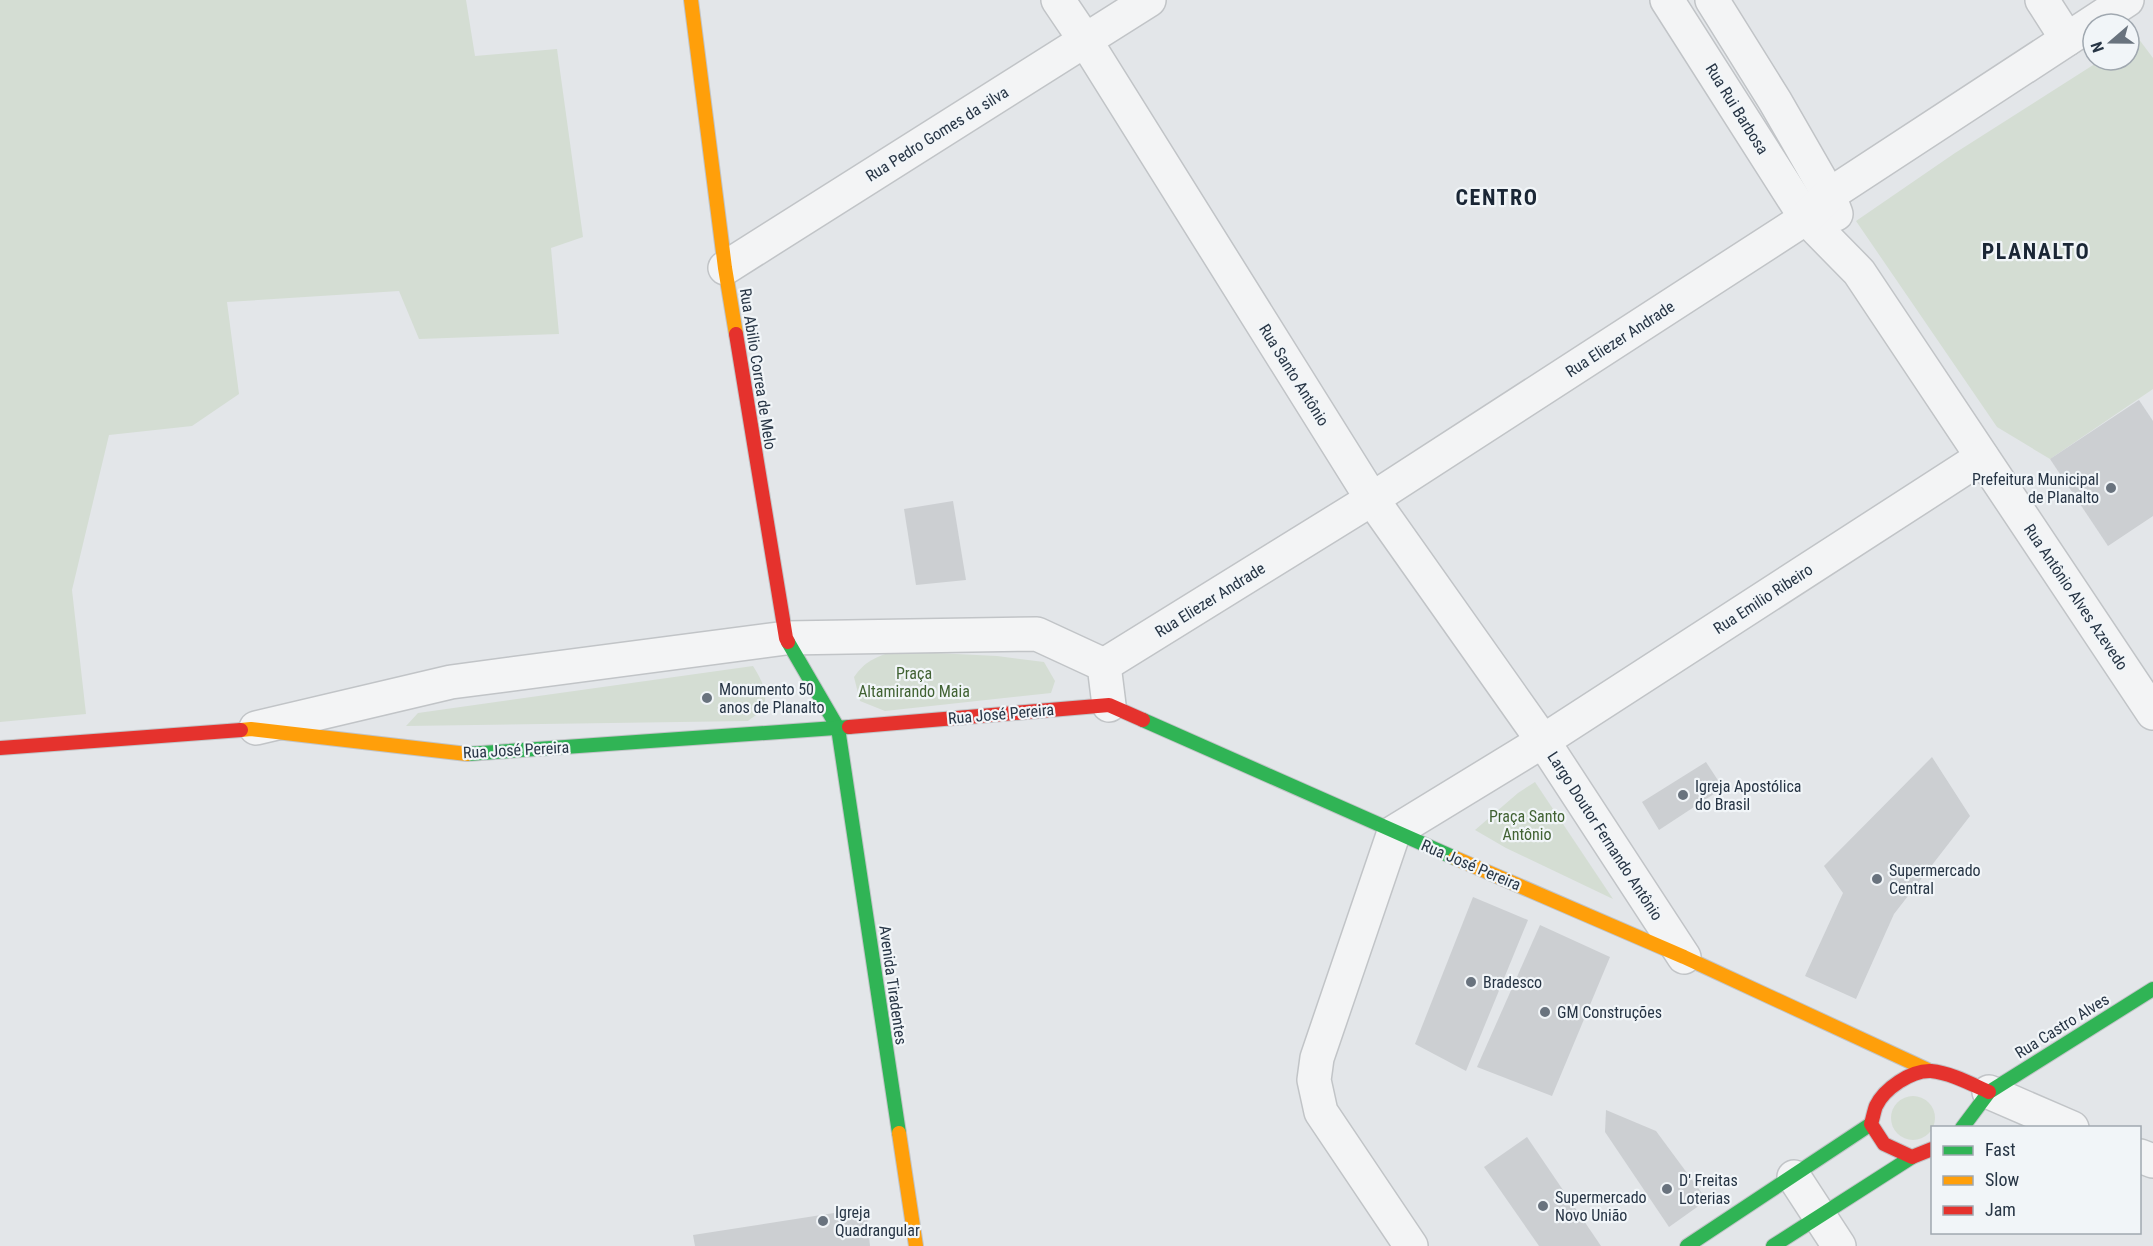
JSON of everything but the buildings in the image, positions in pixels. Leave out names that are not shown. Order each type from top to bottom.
[{"type":"street","name":"Rua Abilio Correa de Melo","points":[[691,0],[725,268],[786,638],[838,728]]},
{"type":"street","name":"Rua Santo Antônio","points":[[1058,0],[1372,499],[1543,741]]},
{"type":"street","name":"Rua Pedro Gomes da silva","points":[[725,268],[1149,0]]},
{"type":"street","name":"Rua Rui Barbosa","points":[[1667,0],[1817,206]]},
{"type":"street","points":[[1712,0],[1775,101],[1817,206]]},
{"type":"street","points":[[2042,0],[2067,39]]},
{"type":"street","name":"Rua Eliezer Andrade","points":[[1104,665],[1372,499],[1817,206],[2067,39],[2105,5]]},
{"type":"street","name":"Rua Antônio Alves Azevedo","points":[[1817,206],[2153,713]]},
{"type":"street","name":"Rua Emilio Ribeiro","points":[[1543,741],[1982,457]]},
{"type":"street","points":[[251,729],[452,682],[786,638],[1037,634],[1104,665],[1109,705]]},
{"type":"street","name":"Rua José Pereira","points":[[0,748],[251,729],[463,754],[838,728],[1109,705],[1394,832],[1684,957],[1928,1070],[1958,1078],[1989,1092]]},
{"type":"street","name":"Avenida Tiradentes","points":[[838,728],[916,1246]]},
{"type":"street","name":"Largo Doutor Fernando Antônio","points":[[1394,832],[1543,741],[1684,957]]},
{"type":"street","points":[[1394,832],[1317,1058],[1314,1080],[1321,1112],[1411,1246]]},
{"type":"street","name":"Rua Castro Alves","points":[[1989,1092],[2153,988]]},
{"type":"street","points":[[1687,1246],[1871,1124],[1876,1105],[1891,1088],[1906,1078],[1928,1070]]},
{"type":"street","points":[[1964,1126],[1989,1092],[2067,1126]]},
{"type":"street","points":[[1871,1124],[1884,1144],[1912,1157]]},
{"type":"street","points":[[1773,1246],[1912,1157],[1931,1149]]},
{"type":"street","points":[[1794,1177],[1839,1246]]},
{"type":"green space","points":[[0,0],[466,0],[475,56],[557,49],[583,237],[551,248],[559,334],[419,339],[399,291],[227,302],[239,394],[192,426],[109,435],[72,590],[86,714],[0,722]]},
{"type":"green space","points":[[2141,42],[2153,58],[2153,389],[2050,459],[1997,427],[1856,221],[1955,153],[2082,72],[2141,72]]},
{"type":"green space","name":"Praça Altamirando Maia","points":[[894,651],[997,656],[1044,662],[1055,681],[1051,693],[885,711],[860,701],[854,677],[871,660]]},
{"type":"green space","points":[[753,666],[764,688],[765,700],[760,712],[748,721],[406,726],[418,713]]},
{"type":"green space","name":"Praça Santo Antônio","points":[[1535,782],[1613,899],[1506,848],[1475,830],[1518,793]]},
{"type":"green space","points":[[1905,1097],[1921,1097],[1929,1102],[1934,1110],[1934,1126],[1931,1126],[1929,1134],[1921,1139],[1905,1139],[1897,1134],[1892,1126],[1892,1110],[1897,1102]]},
{"type":"traffic: fast","points":[[788,642],[838,728],[899,1133]]},
{"type":"traffic: fast","points":[[1143,720],[1455,858]]},
{"type":"traffic: fast","points":[[467,754],[849,727]]},
{"type":"traffic: fast","points":[[1964,1126],[1989,1092],[2153,989]]},
{"type":"traffic: fast","points":[[1687,1246],[1871,1124]]},
{"type":"traffic: fast","points":[[1773,1246],[1912,1157]]},
{"type":"traffic: slow","points":[[691,0],[725,268],[736,334]]},
{"type":"traffic: slow","points":[[241,730],[251,729],[467,754]]},
{"type":"traffic: slow","points":[[1455,858],[1684,957],[1928,1070]]},
{"type":"traffic: slow","points":[[899,1133],[916,1246]]},
{"type":"traffic: jam","points":[[736,334],[788,642]]},
{"type":"traffic: jam","points":[[849,727],[1109,705],[1143,720]]},
{"type":"traffic: jam","points":[[0,748],[241,730]]},
{"type":"traffic: jam","points":[[1931,1149],[1912,1157],[1884,1144],[1871,1124],[1876,1106],[1885,1093],[1907,1077],[1931,1071],[1953,1076],[1989,1092]]},
{"type":"place","name":"Prefeitura Municipal de Planalto","points":[[2111,488]]},
{"type":"place","name":"Monumento 50 anos de Planalto","points":[[707,698]]},
{"type":"place","name":"Igreja Apostólica do Brasil","points":[[1683,795]]},
{"type":"place","name":"Supermercado Central","points":[[1877,879]]},
{"type":"place","name":"Bradesco","points":[[1471,982]]},
{"type":"place","name":"GM Construções","points":[[1545,1012]]},
{"type":"place","name":"D' Freitas Loterias","points":[[1667,1189]]},
{"type":"place","name":"Supermercado Novo União","points":[[1543,1206]]},
{"type":"place","name":"Igreja Quadrangular","points":[[823,1221]]},
{"type":"district","name":"CENTRO","points":[[1497,197]]},
{"type":"district","name":"PLANALTO","points":[[2036,251]]}]
